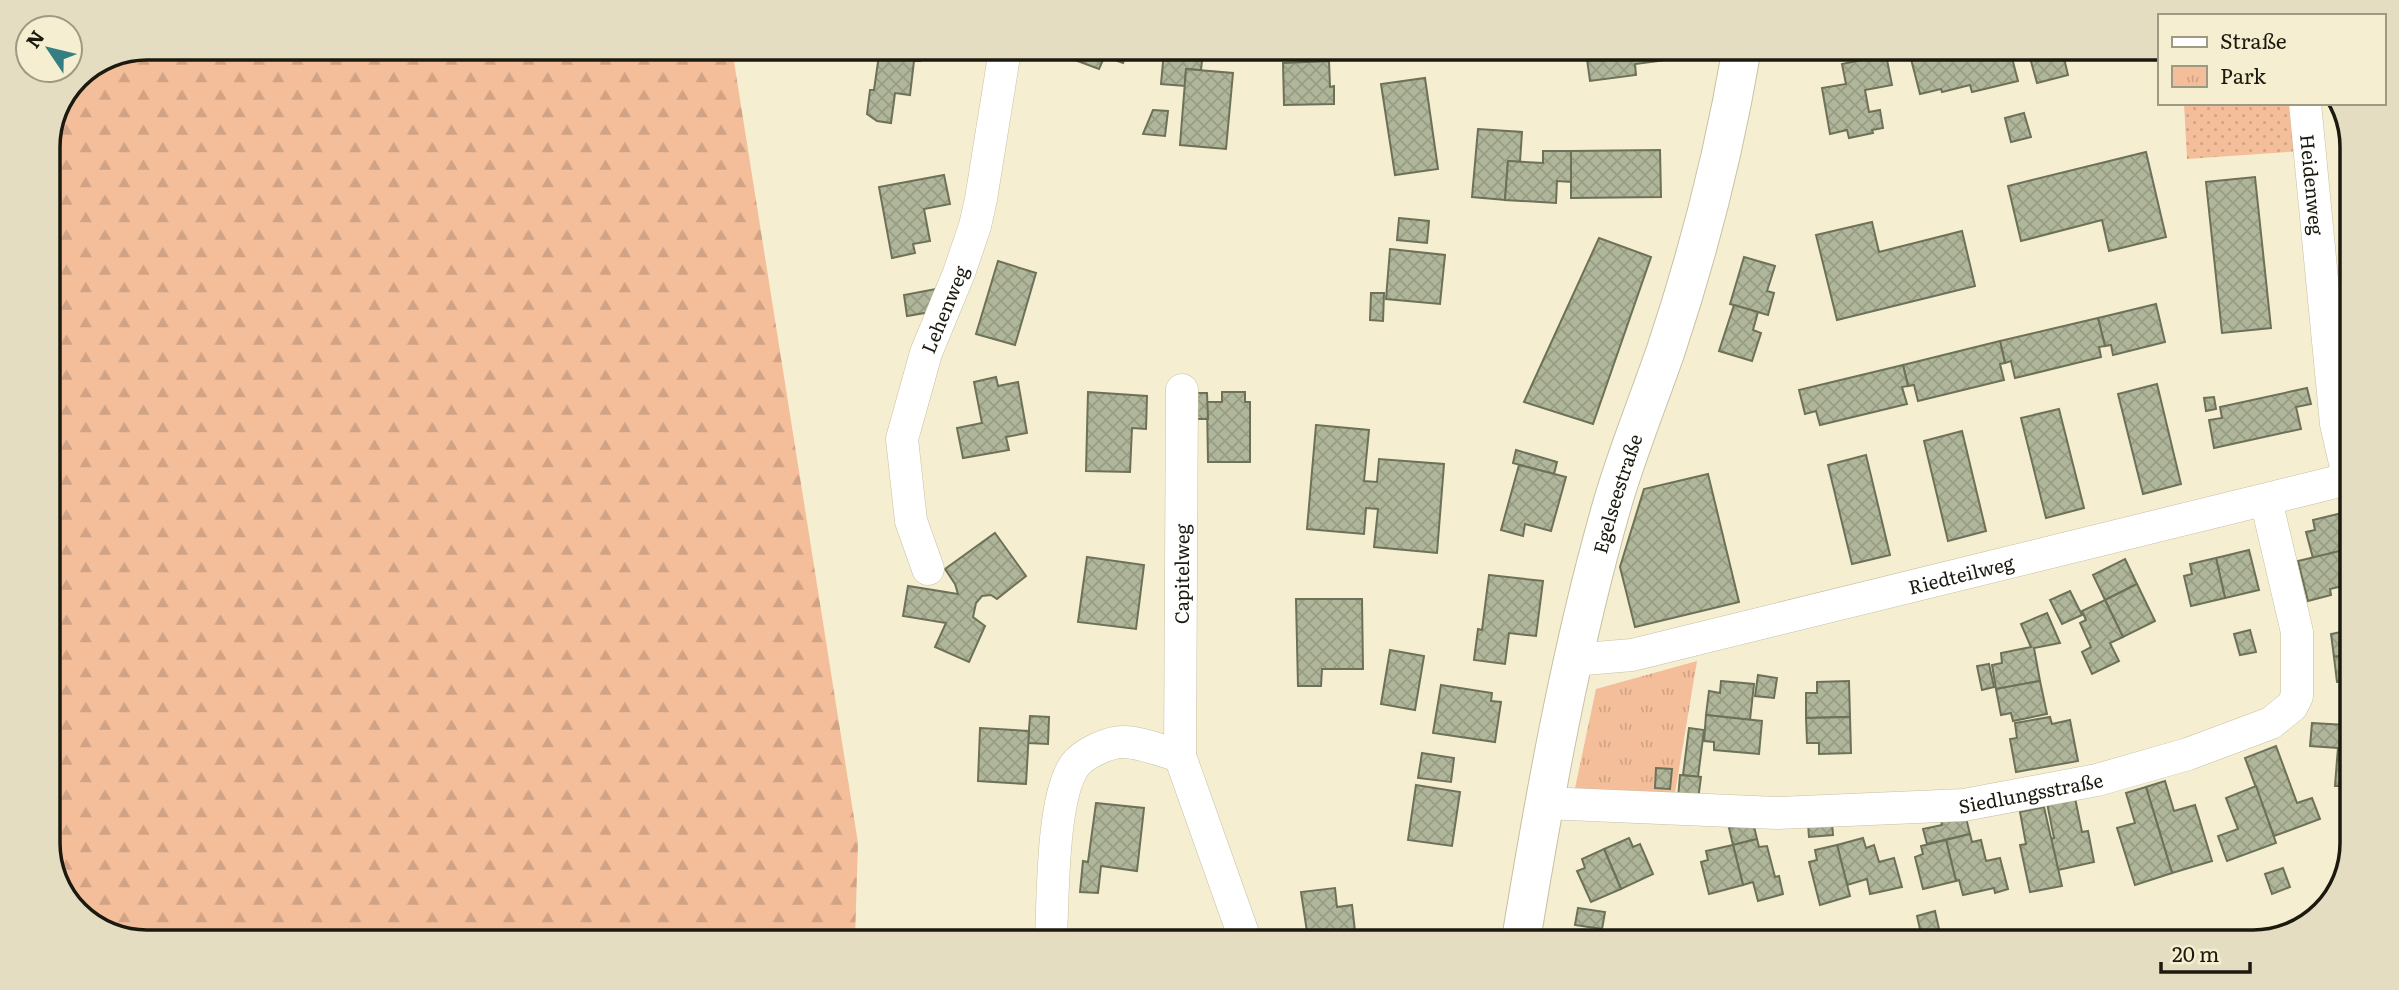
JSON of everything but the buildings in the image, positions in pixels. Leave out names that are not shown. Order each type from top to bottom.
[{"type":"street","name":"Lehenweg","points":[[928,569],[912,521],[902,439],[926,353],[975,226],[1003,60]]},
{"type":"street","name":"Egelseestraße","points":[[1523,930],[1572,660],[1613,503],[1667,347],[1708,205],[1739,60]]},
{"type":"street","name":"Heidenweg","points":[[2305,105],[2339,439]]},
{"type":"street","name":"Capitelweg","points":[[1182,390],[1180,757],[1242,930]]},
{"type":"street","name":"Riedteilweg","points":[[1572,660],[1632,655],[2266,500],[2339,479]]},
{"type":"street","name":"Siedlungsstraße","points":[[1544,803],[1777,813],[1964,805],[2097,780],[2188,754],[2271,723],[2292,706],[2297,696],[2297,632],[2266,500]]},
{"type":"street","points":[[1052,930],[1059,816],[1066,785],[1076,763],[1105,745],[1124,742],[1180,757]]},
{"type":"green space","points":[[147,60],[734,60],[858,843],[855,930],[135,930],[98,916],[71,887],[64,871],[60,849],[60,147],[61,130],[74,98],[98,74],[113,66]]},
{"type":"green space","points":[[2184,105],[2298,105],[2301,151],[2187,159]]},
{"type":"green space","points":[[1697,661],[1674,799],[1574,793],[1596,689]]}]
